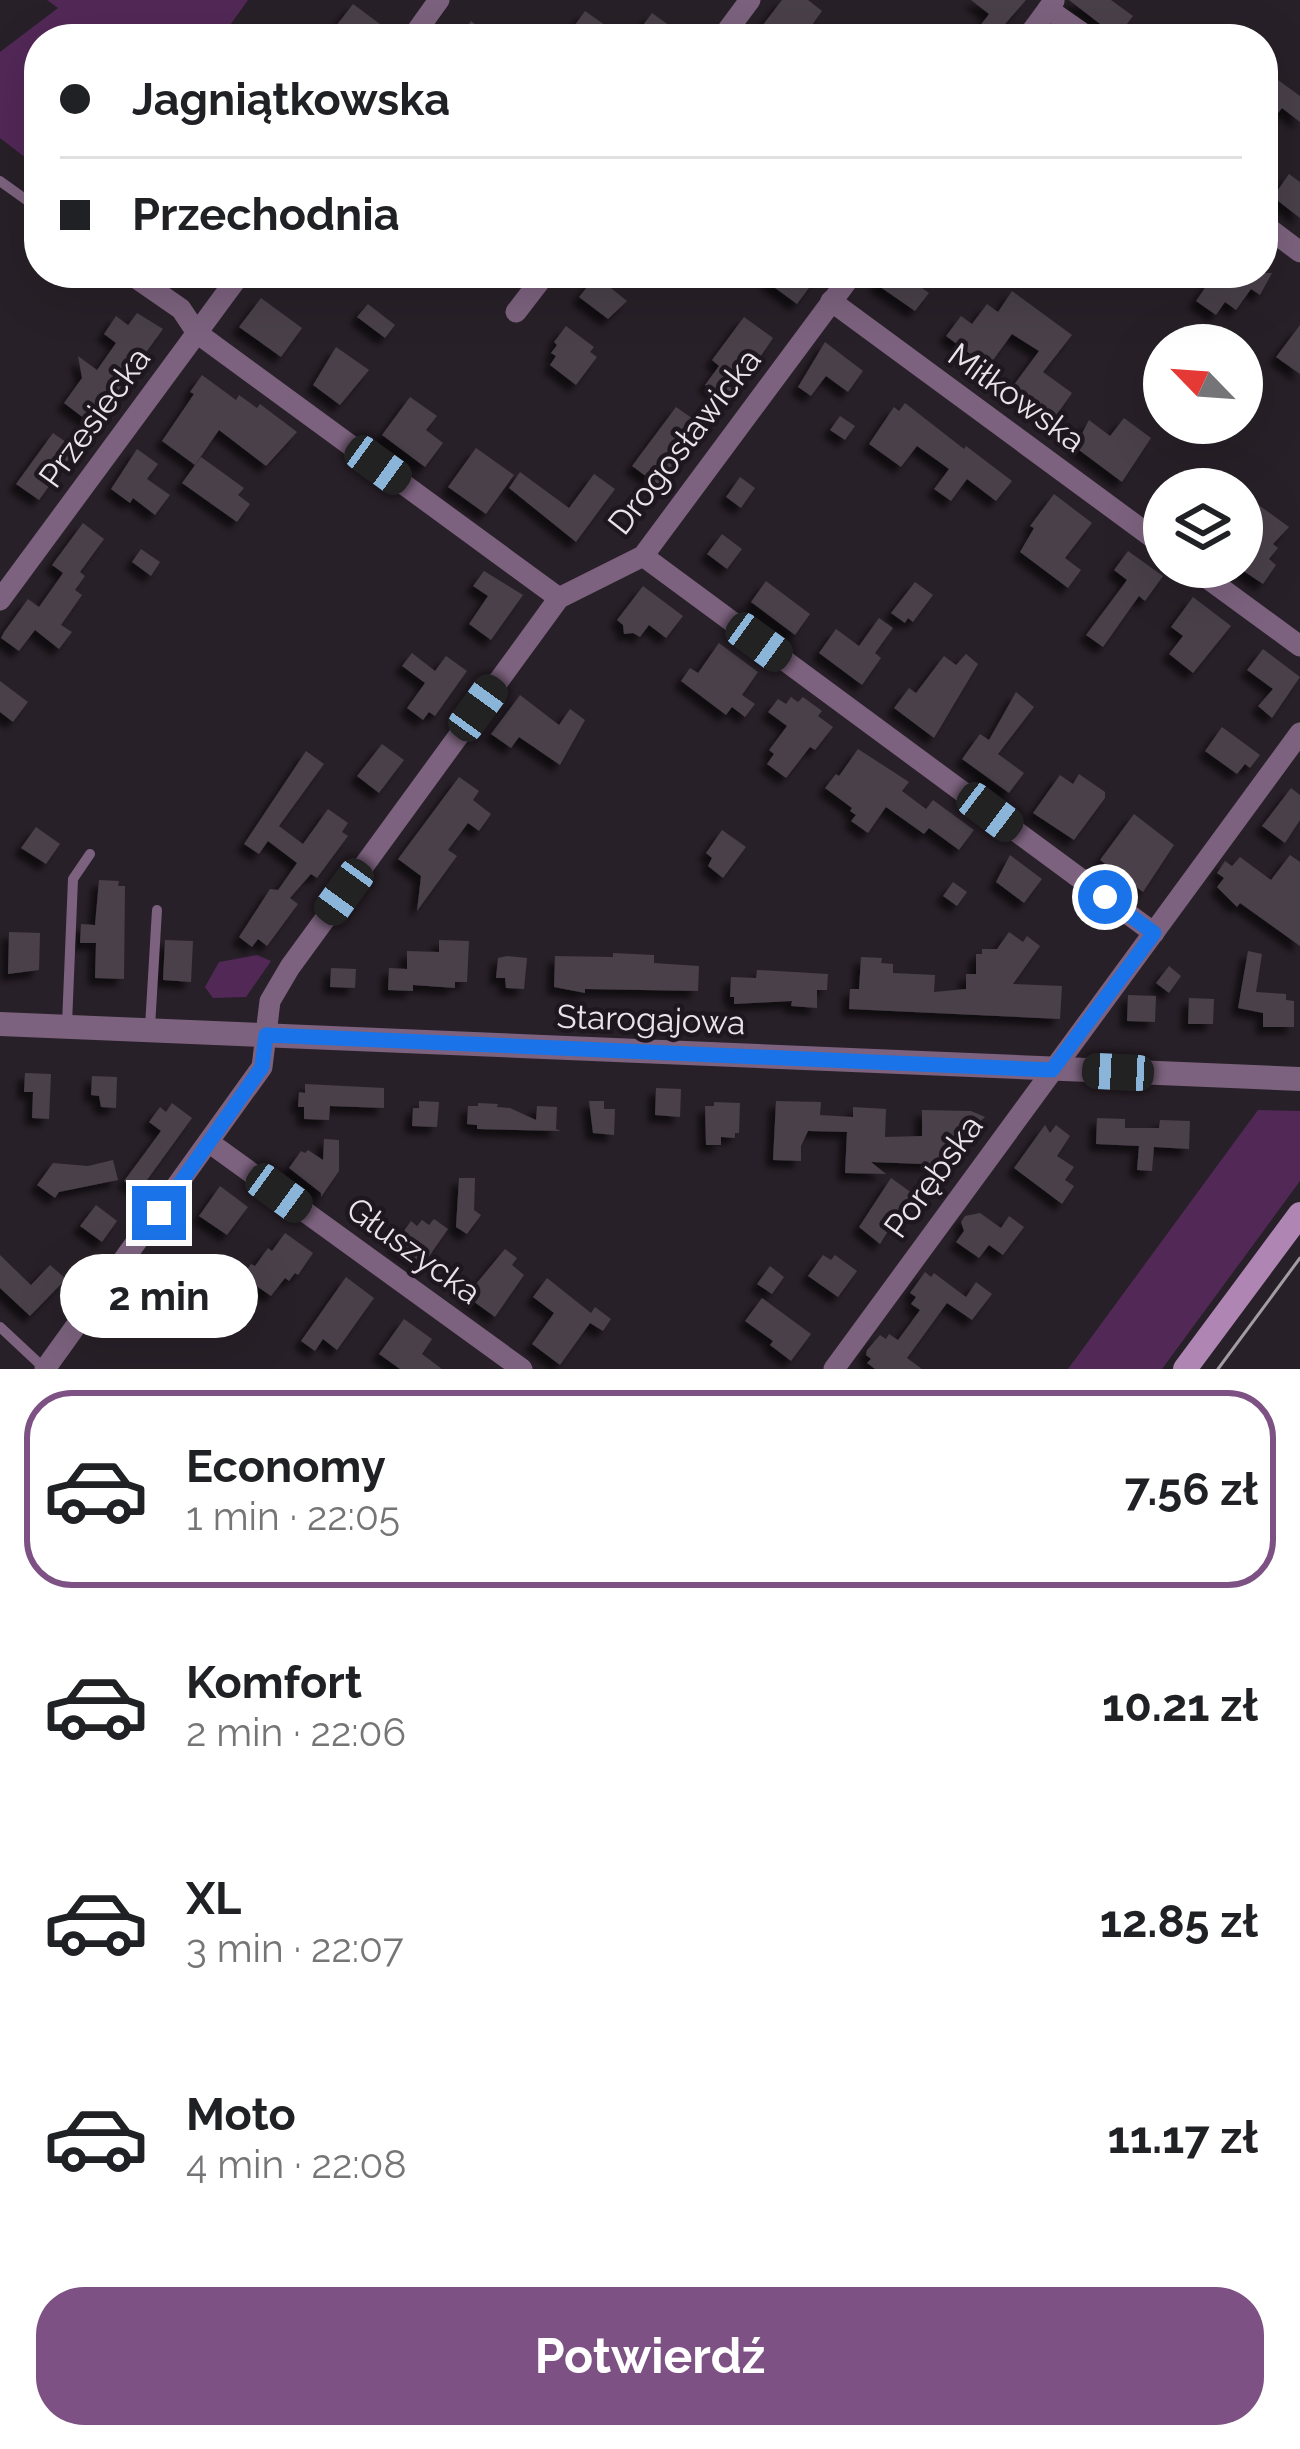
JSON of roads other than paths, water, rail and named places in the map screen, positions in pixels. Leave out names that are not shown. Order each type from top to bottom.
[{"type":"main road","points":[[1185,1369],[1300,1214]]},
{"type":"street","points":[[151,288],[181,309],[197,332],[559,598]]},
{"type":"street","name":"Przesiecka","points":[[0,600],[230,288]]},
{"type":"street","points":[[516,312],[534,288]]},
{"type":"street","name":"Drogosławicka","points":[[45,1369],[262,1067],[270,1001],[290,967],[559,598],[644,556],[842,288]]},
{"type":"street","name":"Miłkowska","points":[[831,302],[1143,531]]},
{"type":"street","points":[[644,556],[1154,933]]},
{"type":"street","points":[[1221,588],[1300,646]]},
{"type":"street","name":"Porębska","points":[[834,1369],[1300,733]]},
{"type":"street","name":"Starogajowa","points":[[0,1024],[1300,1079]]},
{"type":"street","name":"Głuszycka","points":[[210,1143],[522,1369]]},
{"type":"lane","points":[[67,1027],[73,879],[90,854]]},
{"type":"lane","points":[[150,1030],[158,910]]},
{"type":"lane","points":[[0,1327],[45,1369]]},
{"type":"tram line","points":[[1218,1369],[1300,1258]]}]
